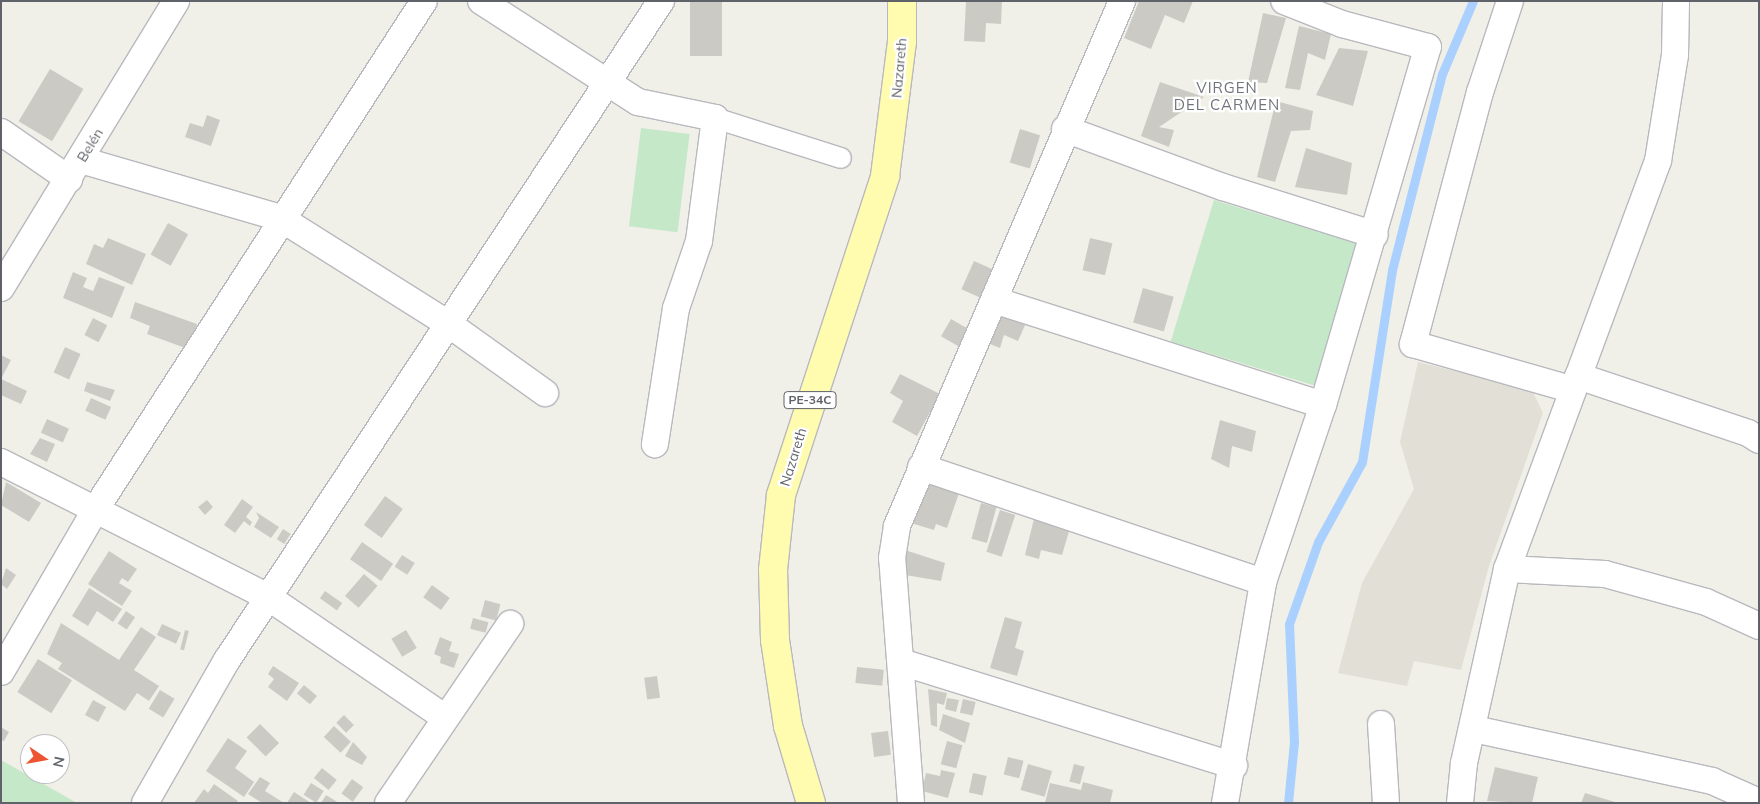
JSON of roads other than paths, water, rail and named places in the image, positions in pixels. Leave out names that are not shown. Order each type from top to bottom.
[{"type":"main road","name":"Nazareth","points":[[811,803],[788,726],[775,640],[773,570],[781,495],[885,176],[902,42],[902,1]]},
{"type":"street","name":"Belén","points":[[1,288],[176,1]]},
{"type":"street","points":[[1,672],[97,507],[280,218],[424,1]]},
{"type":"street","points":[[482,1],[638,102],[715,118],[841,158]]},
{"type":"street","points":[[145,803],[268,597],[450,325],[661,1]]},
{"type":"street","points":[[911,803],[892,558],[897,526],[1065,130],[1122,1]]},
{"type":"street","points":[[1225,803],[1234,766],[1263,582],[1323,405],[1375,235],[1428,47],[1342,24],[1284,1]]},
{"type":"street","points":[[1510,1],[1480,92],[1413,344],[1576,383],[1748,433],[1759,440]]},
{"type":"street","points":[[1460,803],[1464,763],[1474,729],[1507,568],[1658,161],[1675,55],[1676,1]]},
{"type":"street","points":[[655,444],[676,308],[699,241],[715,118]]},
{"type":"street","points":[[1065,130],[1223,187],[1375,235]]},
{"type":"street","points":[[1,132],[75,169],[280,218],[450,325],[545,394]]},
{"type":"street","points":[[994,300],[1323,405]]},
{"type":"street","points":[[1,462],[97,507],[268,597],[444,717]]},
{"type":"street","points":[[921,467],[1263,582]]},
{"type":"street","points":[[1507,568],[1605,574],[1706,602],[1759,626]]},
{"type":"street","points":[[388,803],[444,717],[510,624]]},
{"type":"street","points":[[901,662],[1234,766]]},
{"type":"street","points":[[1380,724],[1386,803]]},
{"type":"street","points":[[1474,729],[1703,779],[1759,802]]},
{"type":"waterway","points":[[1288,803],[1294,742],[1289,624],[1318,542],[1362,462],[1392,270],[1442,74],[1473,1]]},
{"type":"district","name":"VIRGEN DEL CARMEN","points":[[1227,96]]}]
